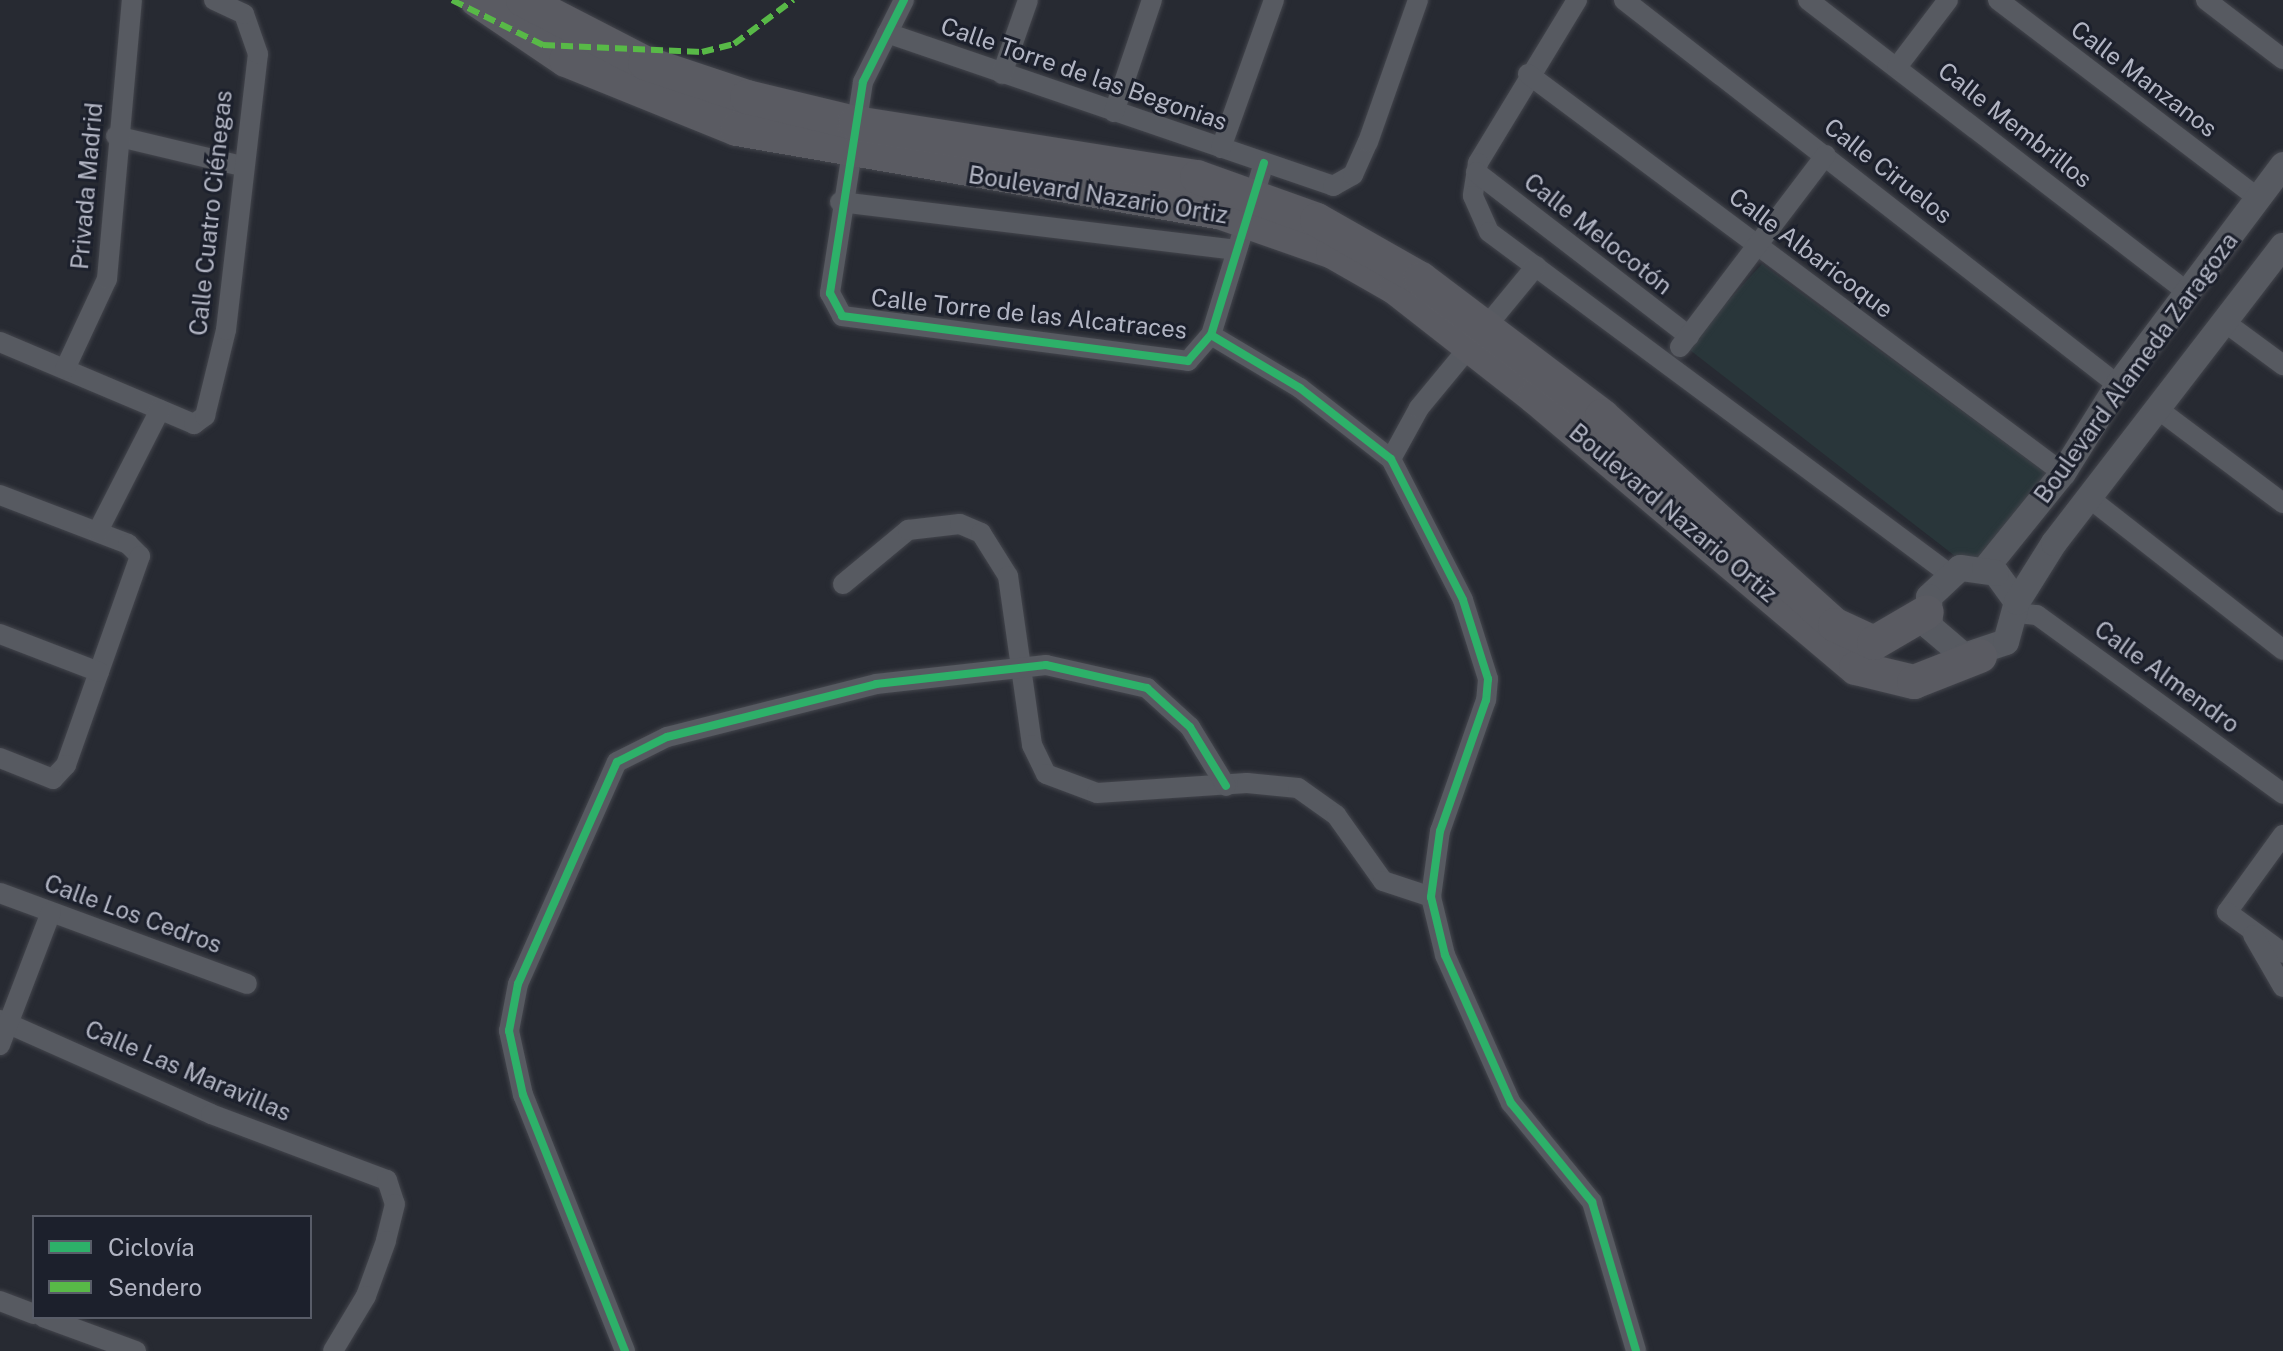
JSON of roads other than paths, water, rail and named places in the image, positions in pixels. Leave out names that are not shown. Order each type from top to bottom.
[{"type":"main road","name":"Boulevard Nazario Ortiz","points":[[477,0],[566,60],[672,106],[1249,207],[1480,338],[1706,503],[1835,625],[1874,643],[1927,612]]},
{"type":"main road","name":"Boulevard Nazario Ortiz","points":[[523,0],[645,63],[852,138]]},
{"type":"main road","name":"Boulevard Nazario Ortiz","points":[[1480,338],[1856,668],[1914,682],[1980,656]]},
{"type":"street","name":"Privada Madrid","points":[[65,369],[107,279],[116,136],[132,0]]},
{"type":"street","name":"Calle Cuatro Ciénegas","points":[[167,411],[194,424],[209,410],[226,330],[242,166],[258,54],[254,27],[231,3],[214,0]]},
{"type":"street","points":[[904,0],[867,69],[840,202],[1249,207],[1323,185],[1344,184],[1353,175],[1418,0]]},
{"type":"street","points":[[1002,74],[1028,0]]},
{"type":"street","points":[[1114,112],[1152,0]]},
{"type":"street","points":[[1221,148],[1274,0]]},
{"type":"street","points":[[1577,0],[1528,74],[1476,172],[1473,196],[1489,232],[1670,359],[1948,573],[1986,568],[2006,581],[2017,608]]},
{"type":"street","name":"Calle Ciruelos","points":[[1624,0],[2118,385]]},
{"type":"street","name":"Calle Membrillos","points":[[1808,0],[2189,293]]},
{"type":"street","points":[[1897,67],[1948,0]]},
{"type":"street","name":"Calle Manzanos","points":[[1998,0],[2259,199]]},
{"type":"street","points":[[2206,0],[2283,59]]},
{"type":"street","name":"Calle Torre de las Begonias","points":[[887,33],[1221,148],[1249,207]]},
{"type":"street","name":"Calle Albaricoque","points":[[1528,74],[2063,473]]},
{"type":"street","points":[[116,136],[242,166]]},
{"type":"street","points":[[1670,359],[1826,155]]},
{"type":"street","name":"Boulevard Alameda Zaragoza","points":[[1986,568],[2063,473],[2118,385],[2283,165]]},
{"type":"street","name":"Calle Melocotón","points":[[1476,172],[1689,336]]},
{"type":"street","name":"Calle Torre de las Alcatraces","points":[[840,202],[830,293],[836,310],[856,321],[1197,358],[1211,335]]},
{"type":"street","points":[[1249,207],[1211,335],[1300,388],[1391,459],[1463,600],[1488,679],[1481,720],[1440,831],[1431,897],[1445,955],[1511,1103],[1592,1202],[1636,1351]]},
{"type":"street","name":"Boulevard Alameda Zaragoza","points":[[1980,656],[2006,642],[2017,608],[2088,497],[2159,410],[2283,246]]},
{"type":"street","points":[[1391,459],[1419,408],[1480,338],[1536,266]]},
{"type":"street","points":[[2226,323],[2283,365]]},
{"type":"street","points":[[0,342],[167,411],[98,531]]},
{"type":"street","points":[[2159,410],[2283,503]]},
{"type":"street","points":[[0,495],[98,531],[140,556],[66,765],[53,779],[0,758]]},
{"type":"street","points":[[2088,497],[2283,650]]},
{"type":"street","points":[[843,584],[908,530],[960,524],[981,533],[1008,576],[1024,669],[1032,745],[1056,781],[1097,793],[1226,786],[1298,788],[1336,815],[1383,881],[1431,897]]},
{"type":"street","points":[[1948,573],[1927,612],[1938,641],[1980,656]]},
{"type":"street","name":"Calle Almendro","points":[[2017,608],[2037,615],[2283,794]]},
{"type":"street","points":[[0,634],[99,672]]},
{"type":"street","points":[[625,1351],[523,1095],[509,1031],[513,995],[559,901],[601,785],[636,747],[709,724],[876,684],[1024,669],[1081,668],[1147,688],[1190,727],[1226,786]]},
{"type":"street","points":[[2283,835],[2227,912],[2283,953]]},
{"type":"street","name":"Calle Los Cedros","points":[[0,893],[247,984]]},
{"type":"street","points":[[0,1045],[4,1022],[51,912]]},
{"type":"street","points":[[2249,928],[2283,987]]},
{"type":"street","name":"Calle Las Maravillas","points":[[4,1022],[211,1114],[380,1176],[395,1194],[386,1241],[366,1296],[333,1351]]},
{"type":"street","points":[[0,1301],[32,1313]]},
{"type":"street","points":[[48,1319],[136,1351]]}]
